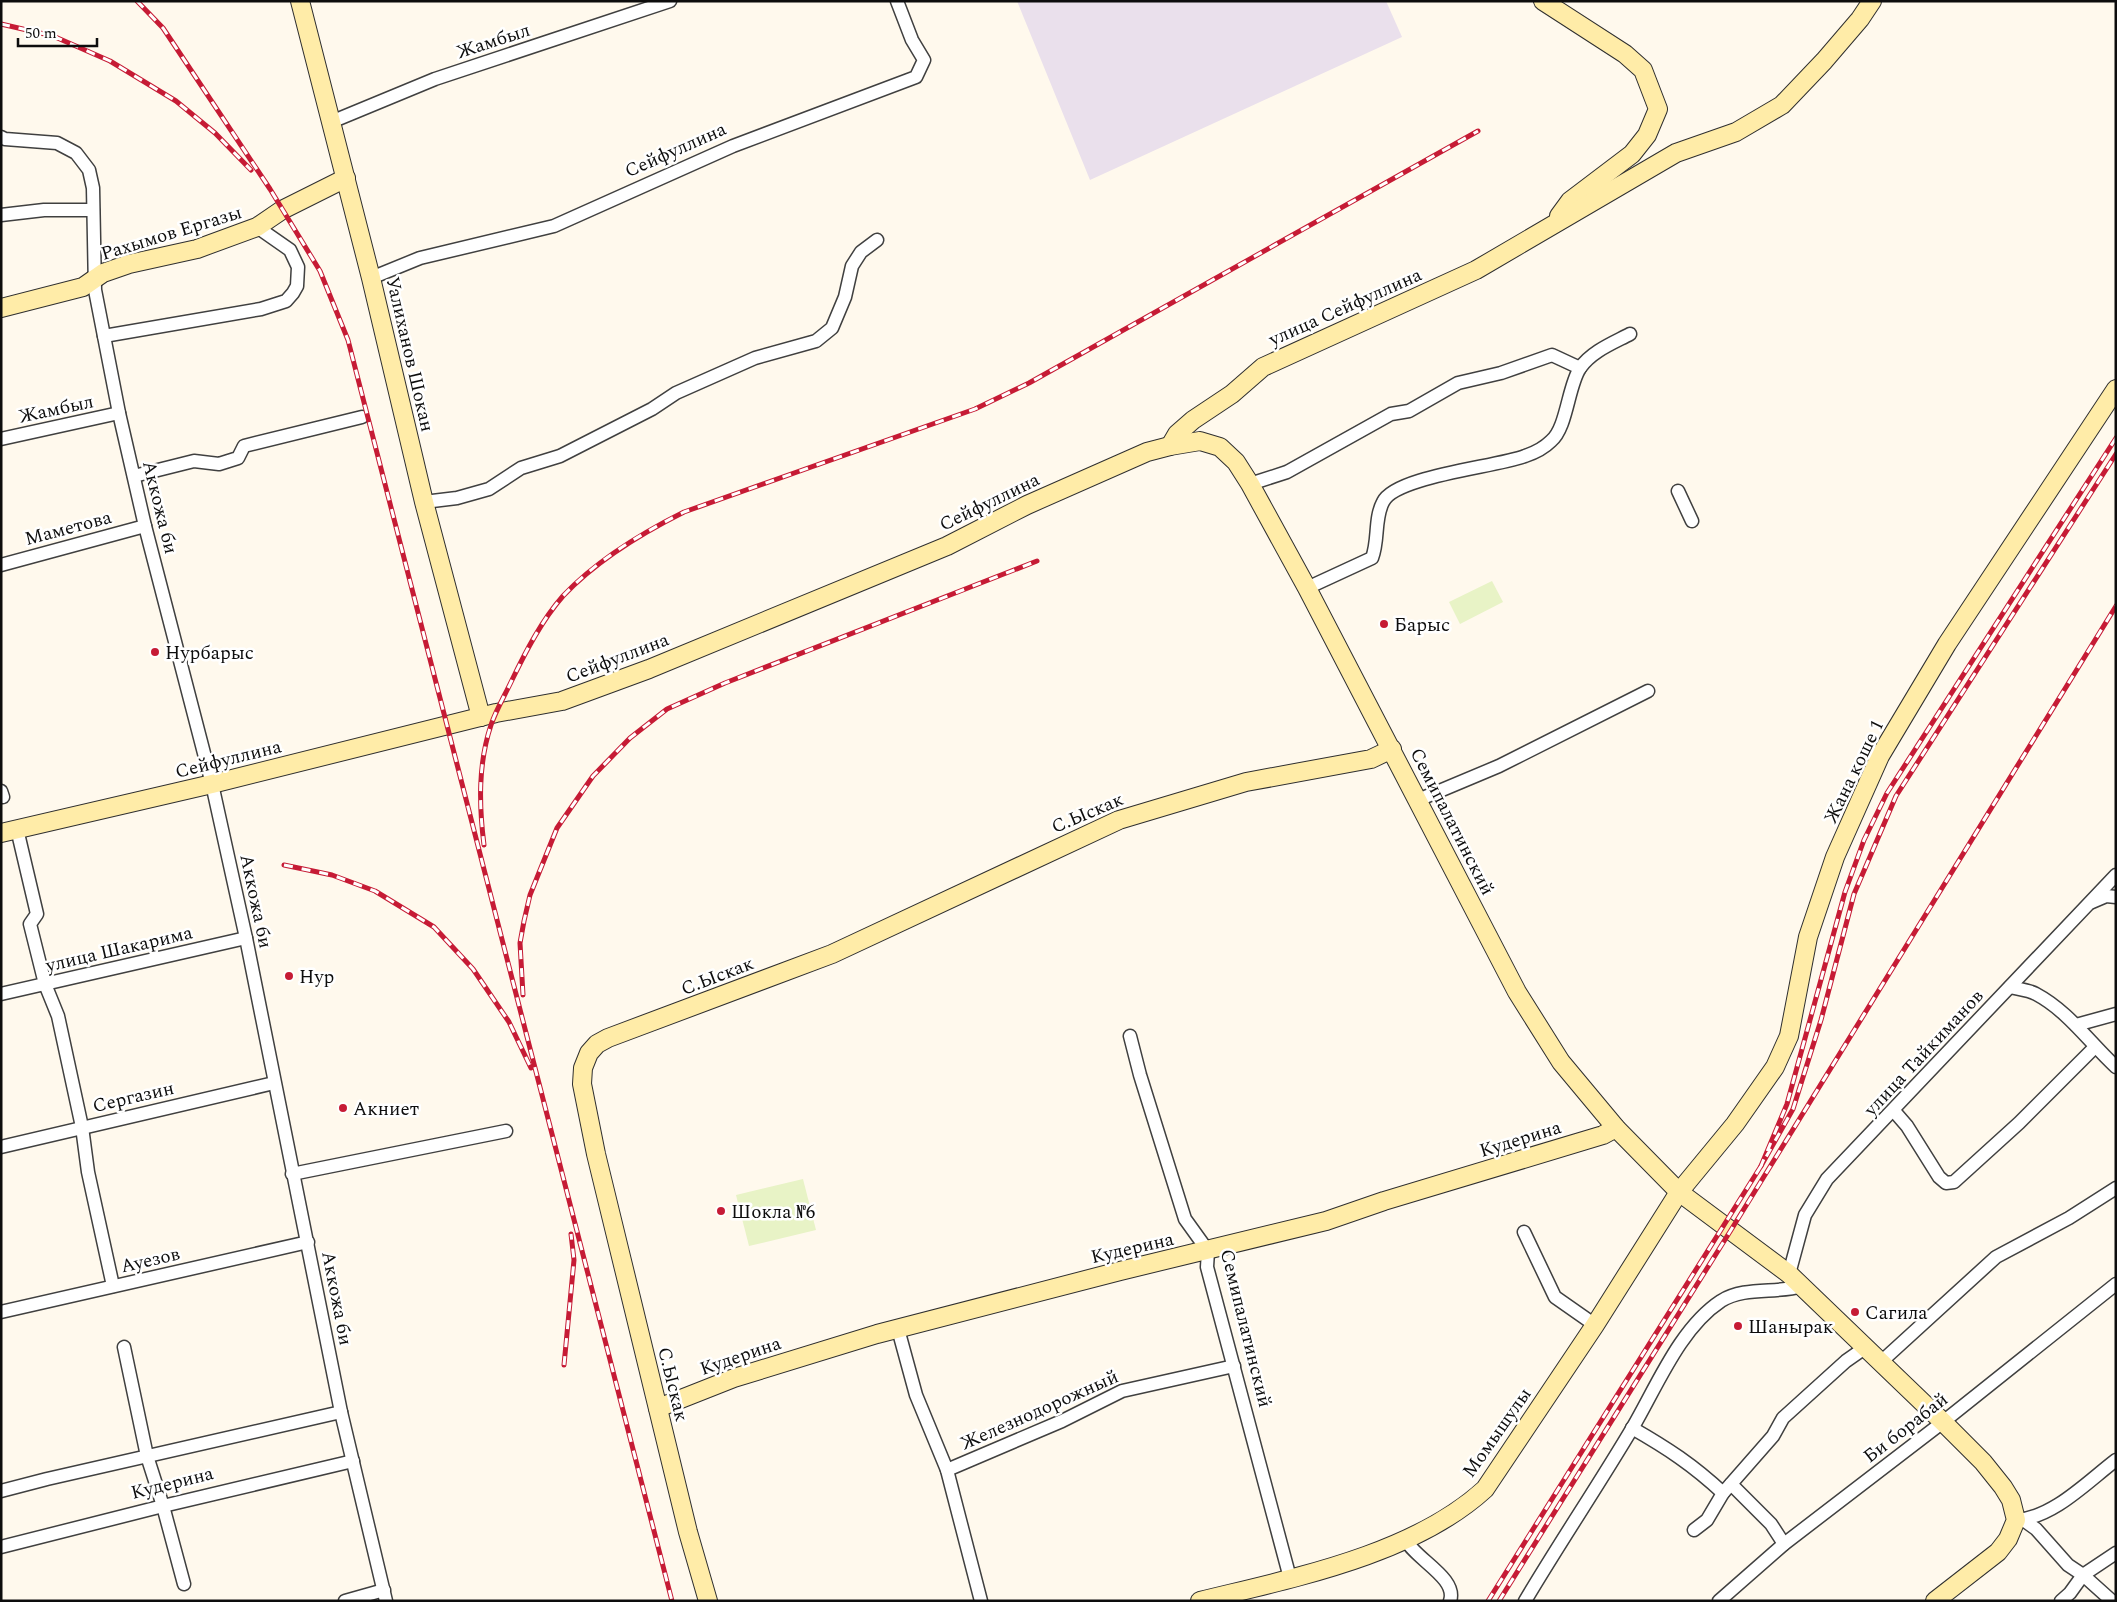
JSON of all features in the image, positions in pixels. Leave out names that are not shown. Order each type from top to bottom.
[{"type":"street","name":"Уалиханов Шокан","points":[[300,1],[371,278],[424,502],[481,717]]},
{"type":"street","name":"Жамбыл","points":[[331,122],[435,79],[670,1]]},
{"type":"street","name":"Сейфуллина","points":[[371,278],[420,258],[554,226],[733,146],[916,77],[924,60],[912,40],[898,1]]},
{"type":"street","name":"улица Сейфуллина","points":[[1543,1],[1626,54],[1643,70],[1658,109],[1647,135],[1632,154],[1570,201],[1553,225]]},
{"type":"street","name":"улица Сейфуллина","points":[[1170,446],[1177,434],[1193,420],[1232,394],[1262,367],[1476,270],[1676,153],[1736,132],[1782,105],[1824,61],[1860,19],[1872,1]]},
{"type":"street","name":"Аккожа би","points":[[1,137],[5,139],[57,143],[76,153],[89,170],[93,188],[95,290],[119,413],[145,526],[212,784],[246,938],[292,1174],[308,1242],[342,1412],[385,1595]]},
{"type":"street","name":"Рахымов Ергазы","points":[[1,308],[83,287],[103,273],[129,264],[197,249],[257,227],[282,210],[346,178]]},
{"type":"street","points":[[1,215],[44,210],[93,210]]},
{"type":"street","points":[[104,336],[262,309],[286,301],[297,286],[298,267],[290,250],[257,227]]},
{"type":"street","points":[[424,502],[457,498],[488,489],[521,468],[560,456],[652,409],[676,393],[756,358],[816,341],[832,328],[845,296],[852,266],[861,252],[877,240]]},
{"type":"street","points":[[1306,588],[1372,558],[1376,548],[1379,512],[1383,500],[1401,488],[1430,478],[1524,457],[1540,450],[1553,440],[1561,424],[1580,368],[1600,349],[1630,334]]},
{"type":"street","points":[[1250,484],[1287,472],[1391,414],[1409,412],[1458,383],[1501,373],[1552,354],[1580,368]]},
{"type":"street","name":"Жана коше 1","points":[[1679,1192],[1735,1124],[1775,1067],[1789,1036],[1808,937],[1832,866],[1880,756],[1947,644],[2116,389]]},
{"type":"street","name":"Жамбыл","points":[[1,439],[119,413]]},
{"type":"street","points":[[134,476],[194,461],[219,464],[238,458],[244,446],[362,417]]},
{"type":"street","name":"Сейфуллина","points":[[9,831],[212,784],[481,717],[562,701],[649,669],[947,546],[1036,502],[1147,452],[1200,441],[1220,446]]},
{"type":"street","name":"Семипалатинский","points":[[1220,446],[1236,462],[1250,484],[1392,750],[1517,992],[1561,1062],[1616,1128],[1679,1192],[1795,1280],[1882,1361],[1983,1462],[2004,1487],[2019,1520]]},
{"type":"street","points":[[1678,491],[1692,521]]},
{"type":"street","name":"Маметова","points":[[1,565],[145,526]]},
{"type":"street","points":[[1418,800],[1499,766],[1648,692]]},
{"type":"street","name":"С.Ыскак","points":[[708,1601],[688,1532],[596,1154],[582,1084],[583,1068],[589,1053],[597,1044],[608,1038],[832,954],[1119,820],[1246,782],[1371,759],[1392,750]]},
{"type":"street","points":[[9,831],[37,914],[30,924],[45,984],[58,1016],[82,1127],[88,1172],[113,1286]]},
{"type":"street","name":"улица Тайкиманов","points":[[1795,1280],[1805,1215],[1827,1179],[2010,987],[2085,905],[2116,875]]},
{"type":"street","points":[[2085,905],[2106,896],[2116,897]]},
{"type":"street","name":"улица Шакарима","points":[[1,994],[246,938]]},
{"type":"street","points":[[2010,987],[2035,993],[2058,1009],[2116,1067]]},
{"type":"street","points":[[2076,1025],[2116,1014]]},
{"type":"street","name":"Семипалатинский","points":[[1130,1036],[1140,1075],[1186,1218],[1208,1251],[1207,1267],[1290,1578]]},
{"type":"street","points":[[1894,1110],[1907,1126],[1939,1177],[1946,1183],[1954,1182],[2019,1123],[2095,1047]]},
{"type":"street","name":"Сергазин","points":[[1,1147],[274,1083]]},
{"type":"street","name":"Кудерина","points":[[658,1408],[734,1378],[898,1329],[1120,1271],[1326,1221],[1384,1201],[1603,1135],[1616,1128]]},
{"type":"street","points":[[292,1174],[506,1131]]},
{"type":"street","points":[[1882,1361],[1996,1257],[2069,1218],[2116,1188]]},
{"type":"street","name":"Момышулы","points":[[1200,1601],[1347,1561],[1406,1540],[1466,1507],[1485,1489],[1595,1325],[1679,1192]]},
{"type":"street","points":[[1524,1232],[1555,1297],[1595,1325]]},
{"type":"street","name":"Ауезов","points":[[1,1312],[308,1242]]},
{"type":"street","points":[[1525,1601],[1632,1428],[1674,1355],[1700,1318],[1723,1300],[1766,1289],[1789,1290],[1795,1280]]},
{"type":"street","name":"Би борабай","points":[[1719,1601],[1784,1544],[1943,1422],[2116,1284]]},
{"type":"street","points":[[898,1329],[916,1395],[947,1470],[981,1601]]},
{"type":"street","points":[[124,1347],[147,1456],[184,1584]]},
{"type":"street","points":[[1694,1530],[1707,1520],[1727,1488],[1773,1436],[1783,1418],[1846,1361],[1866,1347]]},
{"type":"street","name":"Железнодорожный","points":[[947,1470],[1062,1421],[1122,1391],[1234,1366]]},
{"type":"street","name":"Кудерина","points":[[1,1491],[47,1478],[342,1412]]},
{"type":"street","points":[[1632,1428],[1674,1452],[1702,1474],[1727,1488],[1771,1524],[1784,1544]]},
{"type":"street","points":[[1934,1601],[1998,1552],[2019,1520],[2039,1516],[2052,1510],[2116,1460]]},
{"type":"street","name":"Кудерина","points":[[1,1547],[353,1461]]},
{"type":"street","points":[[2019,1520],[2036,1529],[2068,1565],[2083,1575],[2112,1601]]},
{"type":"street","points":[[1406,1540],[1410,1549],[1439,1573],[1449,1585],[1452,1591],[1450,1601]]},
{"type":"street","points":[[2061,1601],[2070,1593],[2083,1575],[2116,1552]]},
{"type":"street","points":[[345,1601],[385,1595]]},
{"type":"shaded area","points":[[1017,1],[1386,1],[1402,37],[1090,180]]},
{"type":"green space","points":[[1492,581],[1503,602],[1460,624],[1449,602]]},
{"type":"green space","points":[[803,1179],[816,1230],[749,1246],[736,1195]]},
{"type":"railway","points":[[137,1],[163,28],[270,189],[320,271],[348,340],[672,1601]]},
{"type":"railway","points":[[1,24],[53,36],[110,61],[176,101],[215,133],[251,170]]},
{"type":"railway","points":[[484,845],[481,815],[482,770],[487,740],[495,714],[529,647],[548,615],[576,583],[605,559],[651,529],[684,512],[975,409],[1029,383],[1478,131]]},
{"type":"railway","points":[[2116,438],[1887,793],[1864,840],[1845,892],[1787,1104],[1761,1166],[1793,1109],[1821,1020],[1854,894],[1896,796],[2116,454]]},
{"type":"railway","points":[[523,995],[520,943],[524,921],[530,895],[557,828],[593,776],[630,738],[667,709],[725,683],[1037,561]]},
{"type":"railway","points":[[1499,1601],[1731,1230],[2116,606]]},
{"type":"railway","points":[[284,865],[332,875],[375,891],[434,927],[473,969],[509,1022],[531,1068]]},
{"type":"railway","points":[[1488,1601],[1761,1166]]},
{"type":"railway","points":[[564,1365],[574,1260],[571,1234]]},
{"type":"place","name":"Барыс","points":[[1384,624]]},
{"type":"place","name":"Нурбарыс","points":[[155,652]]},
{"type":"place","name":"Нур","points":[[289,976]]},
{"type":"place","name":"Акниет","points":[[343,1108]]},
{"type":"place","name":"Шокла №6","points":[[721,1211]]},
{"type":"place","name":"Сагила","points":[[1855,1312]]},
{"type":"place","name":"Шанырак","points":[[1738,1326]]}]
